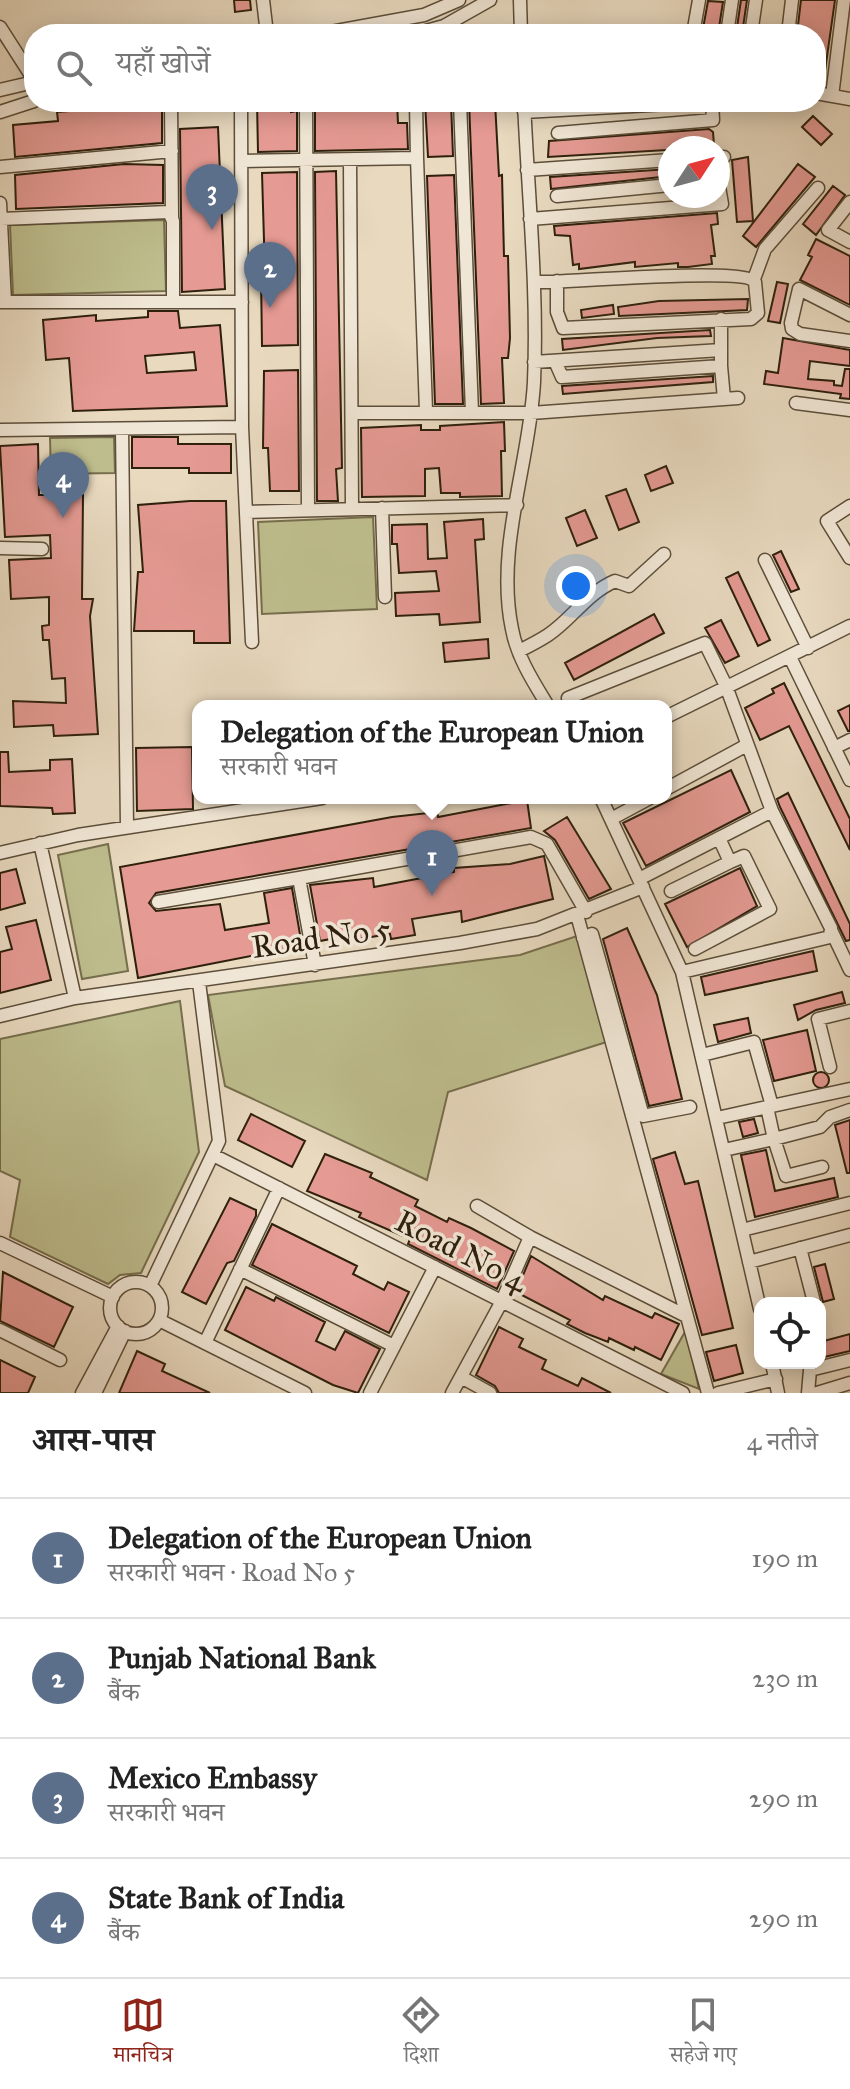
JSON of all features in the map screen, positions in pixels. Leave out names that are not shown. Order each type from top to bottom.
[{"type":"street","points":[[263,0],[266,24]]},
{"type":"street","points":[[375,24],[424,15],[459,0]]},
{"type":"street","points":[[448,24],[490,0]]},
{"type":"street","points":[[520,0],[521,24]]},
{"type":"street","points":[[695,24],[699,0]]},
{"type":"street","points":[[728,24],[732,0]]},
{"type":"street","points":[[752,24],[756,0]]},
{"type":"street","points":[[789,24],[792,0]]},
{"type":"street","points":[[832,96],[844,0]]},
{"type":"street","points":[[0,27],[24,65]]},
{"type":"street","points":[[0,90],[24,84]]},
{"type":"street","points":[[826,95],[850,99]]},
{"type":"street","points":[[0,112],[24,104]]},
{"type":"street","points":[[171,112],[173,302]]},
{"type":"street","points":[[241,112],[242,427],[252,642]]},
{"type":"street","points":[[306,112],[308,510]]},
{"type":"street","points":[[416,112],[426,411]]},
{"type":"street","points":[[460,112],[472,412]]},
{"type":"street","points":[[524,112],[534,282],[534,362],[512,505],[509,592],[512,631],[545,700]]},
{"type":"street","points":[[558,133],[713,120],[713,112]]},
{"type":"street","points":[[0,167],[172,151]]},
{"type":"street","points":[[241,161],[417,158]]},
{"type":"street","points":[[350,161],[352,509]]},
{"type":"street","points":[[527,170],[658,161]]},
{"type":"street","points":[[557,196],[658,186]]},
{"type":"street","points":[[557,281],[557,312],[563,328],[756,317],[754,279],[765,249],[818,188]]},
{"type":"street","points":[[850,202],[828,230],[850,242]]},
{"type":"street","points":[[0,203],[2,302],[242,302]]},
{"type":"street","points":[[530,219],[671,208]]},
{"type":"street","points":[[1,219],[163,210],[172,217]]},
{"type":"street","points":[[534,282],[714,275],[754,279]]},
{"type":"street","points":[[850,315],[799,289],[791,323],[800,334],[850,341]]},
{"type":"street","points":[[721,319],[724,399]]},
{"type":"street","points":[[534,362],[721,350]]},
{"type":"street","points":[[555,361],[562,377],[721,366]]},
{"type":"street","points":[[352,413],[526,413],[738,398]]},
{"type":"street","points":[[796,403],[850,410]]},
{"type":"street","points":[[0,430],[242,427]]},
{"type":"street","points":[[122,429],[127,827]]},
{"type":"street","points":[[246,512],[512,505]]},
{"type":"street","points":[[850,506],[827,521],[850,558]]},
{"type":"street","points":[[382,508],[385,597]]},
{"type":"street","points":[[0,548],[42,549]]},
{"type":"street","points":[[519,651],[550,634],[578,606],[607,585],[615,581],[629,586],[664,554]]},
{"type":"street","points":[[765,560],[808,648]]},
{"type":"street","points":[[672,714],[850,626]]},
{"type":"street","points":[[568,698],[705,643],[726,686],[772,811],[850,970]]},
{"type":"street","points":[[790,657],[848,771]]},
{"type":"street","points":[[834,748],[850,740]]},
{"type":"street","points":[[672,786],[747,745]]},
{"type":"street","points":[[0,853],[127,827],[282,804]]},
{"type":"street","points":[[604,804],[682,972],[757,1297]]},
{"type":"street","points":[[611,819],[639,804]]},
{"type":"street","name":"Road No 5","points":[[0,1016],[75,998],[315,965],[522,932],[581,913],[772,811]]},
{"type":"street","points":[[158,902],[531,837],[547,844],[581,913],[583,938],[708,1393]]},
{"type":"street","points":[[719,838],[730,862]]},
{"type":"street","points":[[40,843],[75,998]]},
{"type":"street","points":[[671,891],[744,856],[770,909],[695,949]]},
{"type":"street","points":[[299,878],[315,965]]},
{"type":"street","points":[[682,972],[825,940],[831,930]]},
{"type":"street","points":[[583,938],[592,934],[643,1116],[690,1107]]},
{"type":"street","points":[[150,1286],[215,1156],[219,1125],[199,982]]},
{"type":"street","points":[[830,1067],[818,1019],[850,1011]]},
{"type":"street","points":[[702,1055],[754,1042],[770,1107],[774,1139],[786,1176],[822,1167]]},
{"type":"street","points":[[717,1118],[850,1089]]},
{"type":"street","points":[[724,1150],[820,1127],[844,1112],[833,1093]]},
{"type":"street","name":"Road No 4","points":[[215,1156],[683,1393]]},
{"type":"street","points":[[205,1343],[279,1188]]},
{"type":"street","points":[[742,1230],[850,1203]]},
{"type":"street","points":[[477,1206],[530,1237],[686,1316]]},
{"type":"street","points":[[749,1262],[850,1235]]},
{"type":"street","points":[[452,1393],[502,1301],[530,1237]]},
{"type":"street","points":[[0,1243],[113,1297]]},
{"type":"street","points":[[800,1248],[813,1297]]},
{"type":"street","points":[[370,1393],[435,1267]]},
{"type":"street","points":[[240,1269],[394,1346]]},
{"type":"street","points":[[133,1282],[150,1286],[162,1305],[159,1320],[148,1331],[122,1329],[111,1312],[113,1297],[125,1284],[133,1282]]},
{"type":"street","points":[[159,1320],[305,1393]]},
{"type":"street","points":[[82,1393],[122,1329]]},
{"type":"street","points":[[95,1393],[122,1329]]},
{"type":"street","points":[[0,1330],[60,1360]]},
{"type":"street","points":[[808,1393],[810,1370],[850,1360]]},
{"type":"street","points":[[774,1369],[778,1393]]},
{"type":"street","points":[[461,1377],[490,1393]]},
{"type":"street","points":[[718,1393],[776,1379]]},
{"type":"street","points":[[817,1393],[850,1383]]},
{"type":"shaded area","points":[[164,220],[166,291],[13,295],[10,225]]},
{"type":"shaded area","points":[[114,437],[115,473],[51,474],[50,438]]},
{"type":"shaded area","points":[[373,517],[377,609],[262,614],[258,522]]},
{"type":"shaded area","points":[[108,844],[128,971],[82,979],[58,855]]},
{"type":"shaded area","points":[[583,934],[616,1039],[448,1092],[427,1180],[225,1086],[208,995],[520,955]]},
{"type":"shaded area","points":[[180,1001],[199,1152],[141,1273],[120,1275],[108,1284],[10,1237],[20,1180],[0,1171],[0,1039]]},
{"type":"shaded area","points":[[686,1330],[699,1389],[661,1374]]},
{"type":"building","points":[[234,0],[250,0],[251,10],[235,12]]},
{"type":"building","points":[[741,0],[747,0],[743,24],[737,24]]},
{"type":"building","points":[[801,0],[835,0],[826,64],[826,24],[798,24]]},
{"type":"building","points":[[708,1],[723,2],[720,24],[704,24]]},
{"type":"building","points":[[57,112],[162,112],[162,143],[15,157],[13,125],[58,121]]},
{"type":"building","points":[[257,112],[297,112],[297,151],[258,152]]},
{"type":"building","points":[[315,112],[397,112],[398,123],[407,123],[408,149],[315,151]]},
{"type":"building","points":[[426,112],[451,112],[453,156],[428,157]]},
{"type":"building","points":[[469,112],[496,112],[499,176],[502,175],[504,256],[508,256],[510,338],[508,358],[502,358],[504,403],[481,404]]},
{"type":"building","points":[[813,116],[832,134],[821,145],[802,127]]},
{"type":"building","points":[[218,127],[225,289],[182,292],[180,129]]},
{"type":"building","points":[[709,129],[713,136],[658,136],[658,151],[548,157],[549,141]]},
{"type":"building","points":[[748,157],[753,221],[737,222],[732,160]]},
{"type":"building","points":[[124,164],[163,165],[163,203],[16,209],[15,175]]},
{"type":"building","points":[[798,164],[815,177],[756,247],[743,236]]},
{"type":"building","points":[[658,170],[658,177],[551,189],[550,177]]},
{"type":"building","points":[[336,171],[342,468],[336,469],[338,501],[317,501],[315,172]]},
{"type":"building","points":[[297,172],[298,345],[262,346],[261,275],[265,274],[262,173]]},
{"type":"building","points":[[454,175],[463,404],[435,404],[427,176]]},
{"type":"building","points":[[833,186],[845,195],[816,235],[803,224]]},
{"type":"building","points":[[717,213],[718,224],[711,225],[715,256],[711,256],[712,264],[688,267],[678,267],[678,263],[635,267],[635,262],[579,269],[579,264],[573,265],[570,236],[555,235],[554,226]]},
{"type":"building","points":[[816,239],[850,256],[850,305],[800,280],[812,257],[808,255]]},
{"type":"building","points":[[777,282],[788,284],[780,323],[768,321]]},
{"type":"building","points":[[748,299],[747,310],[619,316],[618,307],[659,301]]},
{"type":"building","points":[[613,305],[614,314],[582,318],[581,310]]},
{"type":"building","points":[[148,311],[178,311],[180,328],[220,325],[227,406],[73,411],[69,358],[46,360],[43,320],[96,315],[96,321],[148,317]],"holes":[[[194,352],[196,370],[147,373],[145,356]]]},
{"type":"building","points":[[710,330],[711,336],[657,338],[563,350],[562,339]]},
{"type":"building","points":[[783,338],[850,350],[850,366],[810,361],[808,379],[834,381],[834,385],[842,386],[845,369],[850,369],[850,399],[840,398],[841,394],[764,384],[766,371],[778,373]]},
{"type":"building","points":[[298,370],[299,491],[270,491],[268,448],[263,448],[264,371]]},
{"type":"building","points":[[713,376],[713,382],[563,394],[562,386]]},
{"type":"building","points":[[504,422],[502,496],[460,497],[460,493],[441,493],[439,468],[425,469],[425,496],[362,497],[361,428],[421,425],[421,430],[440,430],[440,426]]},
{"type":"building","points":[[132,437],[178,437],[178,444],[231,444],[231,473],[189,473],[189,468],[132,468]]},
{"type":"building","points":[[38,444],[39,495],[83,495],[82,599],[93,599],[90,616],[98,734],[54,736],[53,725],[14,727],[13,701],[66,703],[65,678],[52,679],[49,640],[43,640],[42,626],[49,625],[49,597],[11,599],[9,560],[51,558],[50,535],[5,537],[0,446]]},
{"type":"building","points":[[666,466],[673,483],[651,491],[645,475]]},
{"type":"building","points":[[626,489],[639,522],[619,530],[606,496]]},
{"type":"building","points":[[226,501],[230,643],[194,643],[194,631],[134,631],[138,572],[143,572],[138,505]]},
{"type":"building","points":[[585,510],[597,538],[577,546],[566,518]]},
{"type":"building","points":[[483,519],[484,539],[475,540],[480,622],[440,625],[439,614],[396,616],[395,593],[439,591],[436,571],[399,573],[397,544],[392,544],[392,525],[427,524],[428,559],[447,558],[444,522]]},
{"type":"building","points":[[781,551],[799,589],[791,592],[773,555]]},
{"type":"building","points":[[738,572],[770,640],[758,646],[726,578]]},
{"type":"building","points":[[654,614],[664,633],[574,680],[565,663]]},
{"type":"building","points":[[721,620],[739,656],[725,663],[705,628]]},
{"type":"building","points":[[488,639],[489,658],[445,662],[443,643]]},
{"type":"building","points":[[784,683],[850,819],[850,850],[789,726],[760,740],[745,708],[774,693],[772,689]]},
{"type":"building","points":[[850,705],[850,731],[848,731],[838,711]]},
{"type":"building","points":[[192,747],[193,809],[137,811],[136,748]]},
{"type":"building","points":[[0,752],[8,752],[9,772],[50,770],[50,760],[72,759],[75,813],[53,814],[52,808],[0,806]]},
{"type":"building","points":[[731,770],[750,812],[646,866],[623,823],[662,804],[672,804],[672,799]]},
{"type":"building","points":[[788,793],[850,924],[850,940],[846,941],[780,807],[777,799]]},
{"type":"building","points":[[506,804],[528,804],[531,828],[156,893],[149,903],[156,911],[220,904],[225,930],[269,923],[264,893],[292,888],[302,946],[138,978],[120,867],[392,817],[437,812],[438,817]]},
{"type":"building","points":[[567,817],[611,889],[589,899],[555,840],[544,831]]},
{"type":"building","points":[[544,856],[553,899],[462,922],[461,911],[412,919],[415,935],[391,939],[390,934],[352,940],[351,935],[320,941],[310,885],[373,878],[374,887],[454,872],[454,868],[510,864]]},
{"type":"building","points":[[740,868],[757,906],[687,947],[665,904]]},
{"type":"building","points":[[16,869],[25,903],[0,910],[0,873]]},
{"type":"building","points":[[36,920],[51,980],[0,993],[0,952],[12,949],[6,927]]},
{"type":"building","points":[[627,928],[657,995],[682,1099],[649,1106],[603,939]]},
{"type":"building","points":[[813,951],[817,971],[705,995],[701,977]]},
{"type":"building","points":[[842,992],[845,1003],[816,1010],[798,1020],[794,1005]]},
{"type":"building","points":[[748,1018],[751,1033],[718,1042],[714,1025]]},
{"type":"building","points":[[807,1030],[816,1071],[774,1081],[763,1040]]},
{"type":"building","points":[[821,1072],[829,1080],[821,1088],[813,1080]]},
{"type":"building","points":[[251,1114],[305,1141],[292,1167],[238,1140]]},
{"type":"building","points":[[754,1119],[758,1133],[743,1137],[739,1122]]},
{"type":"building","points":[[850,1120],[850,1173],[847,1173],[835,1125]]},
{"type":"building","points":[[766,1150],[775,1191],[834,1178],[838,1197],[755,1217],[741,1155]]},
{"type":"building","points":[[675,1152],[685,1184],[698,1181],[733,1328],[702,1335],[653,1159]]},
{"type":"building","points":[[325,1154],[372,1173],[370,1177],[418,1200],[415,1206],[447,1222],[449,1218],[471,1228],[514,1251],[497,1289],[408,1244],[410,1239],[359,1217],[361,1213],[307,1191]]},
{"type":"building","points":[[230,1198],[256,1210],[256,1216],[234,1261],[227,1263],[206,1304],[182,1292]]},
{"type":"building","points":[[272,1224],[357,1266],[353,1274],[384,1290],[388,1282],[409,1292],[389,1333],[252,1265]]},
{"type":"building","points":[[531,1256],[603,1300],[605,1296],[652,1318],[655,1313],[679,1324],[661,1360],[635,1347],[634,1350],[609,1338],[608,1342],[585,1333],[567,1324],[570,1320],[516,1292]]},
{"type":"building","points":[[825,1264],[834,1299],[826,1301],[826,1297],[822,1297],[814,1267]]},
{"type":"building","points":[[3,1272],[73,1307],[54,1347],[0,1321]]},
{"type":"building","points":[[246,1287],[274,1301],[276,1297],[325,1322],[316,1341],[335,1350],[345,1331],[380,1349],[358,1393],[333,1385],[225,1330]]},
{"type":"building","points":[[499,1327],[523,1339],[519,1347],[546,1360],[542,1369],[578,1386],[582,1378],[611,1393],[499,1393],[495,1386],[476,1375]]},
{"type":"building","points":[[850,1334],[850,1351],[826,1357],[826,1340]]},
{"type":"building","points":[[736,1345],[743,1373],[714,1381],[706,1352]]},
{"type":"building","points":[[137,1351],[165,1364],[162,1371],[210,1393],[119,1393]]},
{"type":"building","points":[[0,1360],[35,1377],[28,1393],[0,1393]]},
{"type":"place","name":"Mexico Embassy","points":[[212,230]]},
{"type":"place","name":"Punjab National Bank","points":[[270,308]]},
{"type":"place","name":"State Bank of India","points":[[63,518]]},
{"type":"place","name":"Delegation of the European Union","points":[[432,896]]}]
